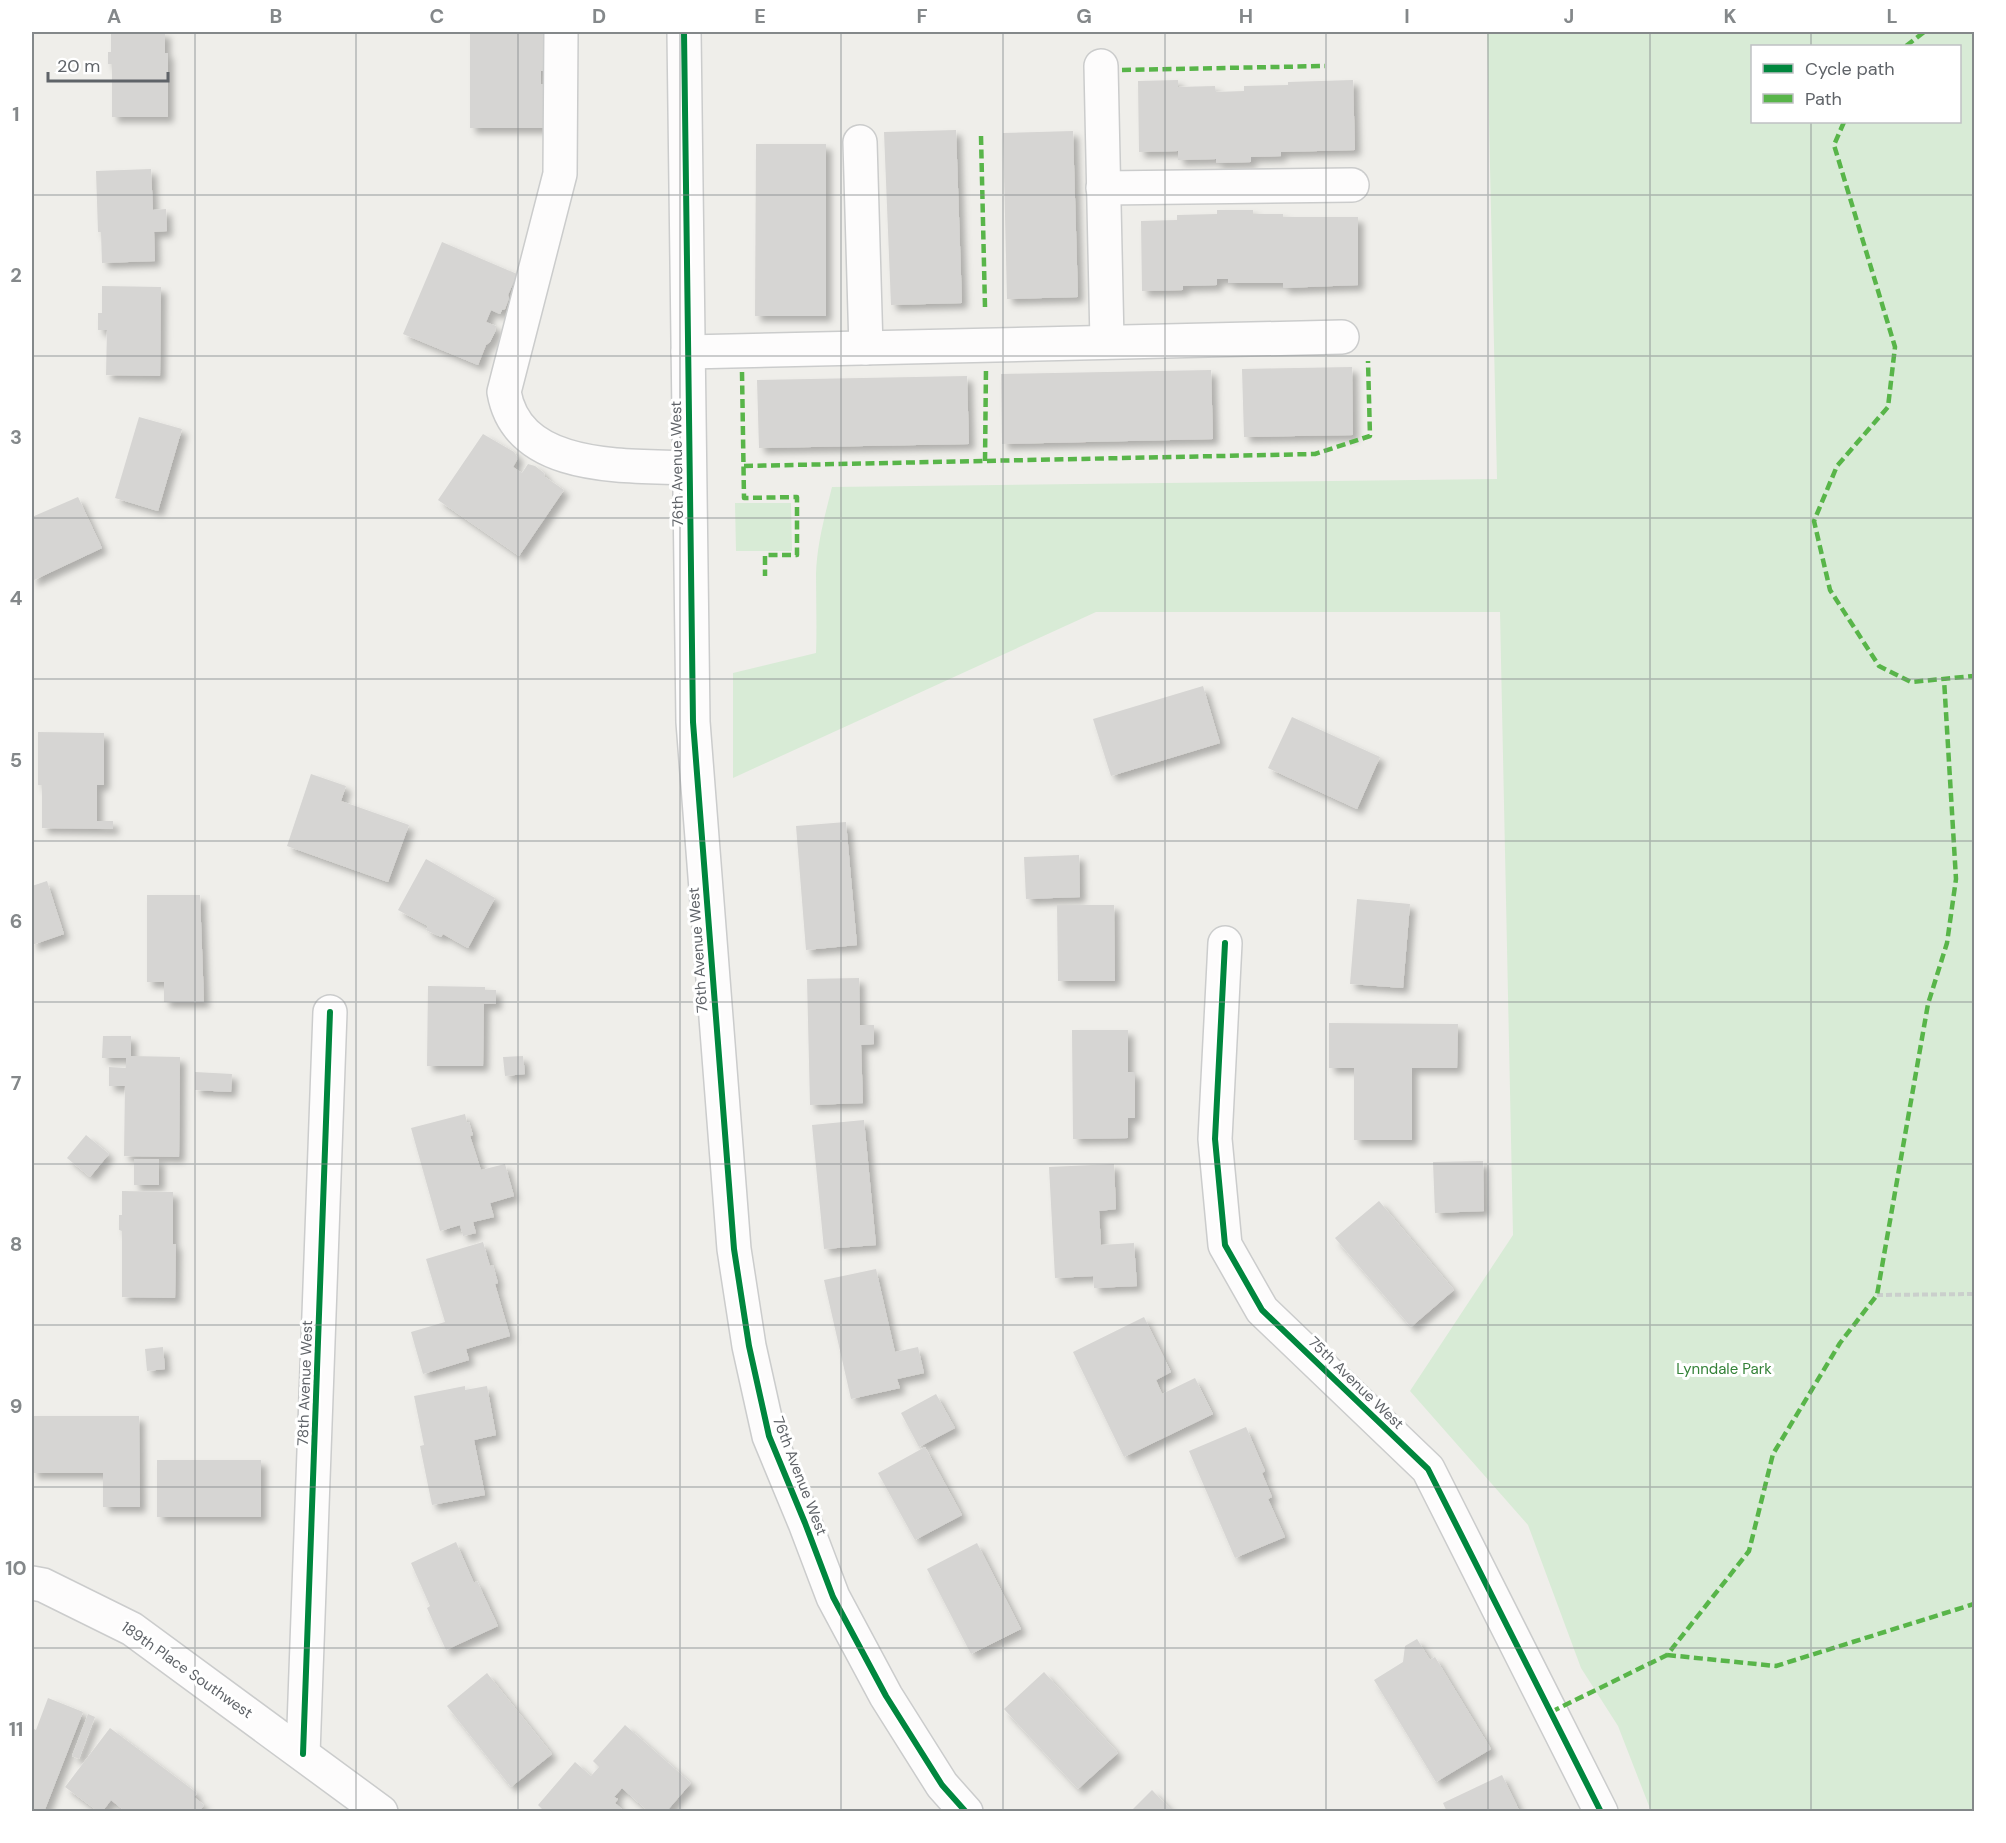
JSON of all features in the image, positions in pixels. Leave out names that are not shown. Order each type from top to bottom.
[{"type":"street","points":[[561,32],[560,174],[504,392],[507,408],[515,423],[530,438],[550,450],[576,459],[603,463],[689,468]]},
{"type":"street","name":"76th Avenue West","points":[[684,32],[693,722],[734,1249],[749,1346],[769,1436],[833,1597],[886,1696],[942,1785],[966,1812]]},
{"type":"street","points":[[1101,66],[1107,342]]},
{"type":"street","points":[[860,142],[866,348]]},
{"type":"street","points":[[1103,188],[1352,184]]},
{"type":"street","points":[[688,352],[1342,337]]},
{"type":"street","name":"75th Avenue West","points":[[1225,944],[1215,1138],[1225,1245],[1262,1310],[1428,1469],[1601,1812]]},
{"type":"street","name":"78th Avenue West","points":[[303,1754],[330,1012]]},
{"type":"street","name":"189th Place Southwest","points":[[32,1583],[43,1585],[132,1629],[381,1812]]},
{"type":"path","points":[[1877,1295],[1974,1294]]},
{"type":"green space","name":"Lynndale Park","points":[[1487,32],[1974,32],[1974,1811],[1651,1811],[1618,1726],[1581,1668],[1528,1525],[1410,1391],[1513,1235],[1500,612],[1096,612],[733,778],[733,673],[816,653],[817,563],[832,487],[1497,479]]},
{"type":"green space","points":[[735,503],[791,503],[792,551],[736,551]]},
{"type":"building","points":[[111,32],[165,32],[165,53],[168,53],[168,117],[112,117],[112,64],[108,64],[108,52],[111,52]]},
{"type":"building","points":[[470,32],[551,32],[551,71],[541,71],[541,84],[549,84],[551,128],[470,128]]},
{"type":"building","points":[[1178,80],[1178,87],[1215,86],[1216,92],[1244,91],[1244,86],[1288,85],[1288,82],[1353,80],[1355,150],[1281,152],[1281,156],[1251,157],[1251,162],[1216,163],[1216,159],[1178,160],[1178,151],[1139,152],[1138,81]]},
{"type":"building","points":[[956,130],[962,303],[891,305],[884,132]]},
{"type":"building","points":[[1073,131],[1078,297],[1007,299],[1003,133]]},
{"type":"building","points":[[756,144],[826,144],[826,316],[755,316]]},
{"type":"building","points":[[151,169],[153,210],[166,209],[167,231],[154,232],[155,261],[102,263],[101,232],[98,232],[96,171]]},
{"type":"building","points":[[1217,210],[1253,210],[1253,214],[1283,214],[1283,217],[1358,217],[1358,285],[1283,288],[1283,283],[1228,283],[1228,279],[1217,279],[1217,285],[1183,286],[1183,290],[1142,291],[1141,221],[1177,220],[1177,215],[1217,214]]},
{"type":"building","points":[[442,242],[517,274],[505,309],[500,314],[491,310],[486,322],[496,326],[495,332],[486,345],[478,365],[403,334]]},
{"type":"building","points":[[102,286],[161,287],[160,376],[106,375],[107,330],[98,330],[98,313],[102,313]]},
{"type":"building","points":[[1352,367],[1353,435],[1244,437],[1242,369]]},
{"type":"building","points":[[1211,370],[1213,439],[1002,444],[1001,374]]},
{"type":"building","points":[[967,376],[969,444],[759,448],[757,380]]},
{"type":"building","points":[[139,417],[182,429],[158,511],[115,498]]},
{"type":"building","points":[[483,434],[514,452],[518,458],[513,467],[522,473],[528,464],[535,466],[544,473],[545,477],[564,490],[519,556],[438,500]]},
{"type":"building","points":[[78,497],[102,548],[32,581],[32,517]]},
{"type":"building","points":[[1203,686],[1220,743],[1111,776],[1093,719]]},
{"type":"building","points":[[1292,717],[1380,757],[1357,809],[1268,768]]},
{"type":"building","points":[[38,732],[104,733],[104,785],[97,785],[97,821],[113,821],[113,829],[42,828],[42,785],[38,785]]},
{"type":"building","points":[[311,774],[346,786],[341,801],[409,825],[388,882],[287,846]]},
{"type":"building","points":[[846,822],[857,945],[806,950],[796,826]]},
{"type":"building","points":[[1079,855],[1080,897],[1026,899],[1024,857]]},
{"type":"building","points":[[426,859],[495,898],[468,948],[443,934],[441,937],[426,930],[428,926],[398,910]]},
{"type":"building","points":[[47,881],[64,934],[32,945],[32,886]]},
{"type":"building","points":[[147,895],[200,895],[204,1002],[164,1002],[164,982],[147,982]]},
{"type":"building","points":[[1357,899],[1410,904],[1403,988],[1350,984]]},
{"type":"building","points":[[1057,905],[1114,905],[1115,981],[1058,981]]},
{"type":"building","points":[[859,978],[860,1025],[874,1025],[874,1044],[861,1045],[863,1103],[810,1105],[807,979]]},
{"type":"building","points":[[428,986],[485,987],[485,990],[496,990],[496,1004],[484,1004],[483,1066],[427,1066]]},
{"type":"building","points":[[1329,1023],[1458,1024],[1457,1068],[1412,1068],[1412,1140],[1354,1140],[1354,1068],[1329,1068]]},
{"type":"building","points":[[1072,1030],[1128,1030],[1128,1072],[1135,1072],[1135,1118],[1128,1118],[1128,1138],[1073,1139]]},
{"type":"building","points":[[103,1036],[131,1036],[131,1056],[180,1057],[179,1157],[124,1156],[125,1086],[109,1086],[109,1067],[126,1068],[126,1058],[102,1058]]},
{"type":"building","points":[[523,1056],[525,1074],[505,1076],[503,1057]]},
{"type":"building","points":[[195,1072],[232,1074],[231,1092],[195,1090]]},
{"type":"building","points":[[465,1114],[473,1135],[470,1136],[481,1170],[505,1164],[514,1196],[490,1203],[494,1217],[473,1222],[476,1233],[463,1236],[460,1225],[440,1231],[411,1128]]},
{"type":"building","points":[[864,1120],[876,1245],[824,1249],[812,1125]]},
{"type":"building","points":[[86,1135],[109,1154],[90,1177],[67,1158]]},
{"type":"building","points":[[134,1159],[159,1159],[159,1185],[134,1185]]},
{"type":"building","points":[[1483,1161],[1484,1211],[1435,1213],[1433,1162]]},
{"type":"building","points":[[1114,1164],[1116,1209],[1099,1211],[1101,1245],[1134,1243],[1137,1286],[1094,1288],[1093,1276],[1055,1278],[1049,1167]]},
{"type":"building","points":[[122,1191],[173,1192],[173,1244],[176,1244],[175,1298],[122,1297],[122,1231],[119,1230],[119,1215],[122,1215]]},
{"type":"building","points":[[1379,1201],[1454,1290],[1411,1327],[1335,1238]]},
{"type":"building","points":[[483,1242],[490,1266],[493,1265],[498,1283],[495,1284],[510,1336],[466,1349],[469,1360],[423,1374],[411,1332],[445,1322],[426,1259]]},
{"type":"building","points":[[876,1269],[895,1352],[918,1347],[924,1373],[897,1379],[900,1388],[851,1399],[824,1280]]},
{"type":"building","points":[[1144,1317],[1171,1372],[1156,1380],[1162,1394],[1195,1378],[1213,1414],[1124,1457],[1073,1352]]},
{"type":"building","points":[[163,1347],[165,1369],[147,1371],[145,1349]]},
{"type":"building","points":[[465,1386],[465,1390],[487,1386],[496,1435],[474,1440],[485,1495],[432,1505],[420,1446],[424,1445],[414,1396]]},
{"type":"building","points":[[936,1394],[955,1428],[919,1447],[901,1413]]},
{"type":"building","points":[[32,1416],[139,1416],[140,1507],[103,1507],[103,1473],[32,1473]]},
{"type":"building","points":[[1246,1427],[1265,1471],[1262,1473],[1272,1497],[1268,1499],[1285,1537],[1235,1558],[1189,1451]]},
{"type":"building","points":[[925,1447],[962,1515],[915,1540],[878,1473]]},
{"type":"building","points":[[157,1460],[261,1460],[261,1517],[157,1517]]},
{"type":"building","points":[[456,1542],[474,1583],[477,1581],[498,1626],[446,1650],[427,1608],[430,1606],[411,1563]]},
{"type":"building","points":[[977,1543],[1021,1629],[971,1654],[927,1569]]},
{"type":"building","points":[[1417,1639],[1430,1660],[1435,1657],[1491,1749],[1436,1782],[1374,1680],[1403,1662],[1405,1646]]},
{"type":"building","points":[[1044,1672],[1118,1753],[1078,1789],[1004,1709]]},
{"type":"building","points":[[487,1673],[552,1754],[511,1787],[447,1706]]},
{"type":"building","points":[[48,1698],[83,1712],[44,1812],[32,1812],[32,1728],[36,1730]]},
{"type":"building","points":[[88,1714],[95,1717],[79,1759],[72,1756]]},
{"type":"building","points":[[625,1725],[691,1783],[666,1812],[649,1812],[622,1788],[614,1797],[618,1799],[615,1803],[625,1812],[545,1812],[538,1805],[575,1762],[591,1776],[599,1767],[593,1761]]},
{"type":"building","points":[[110,1728],[197,1793],[194,1797],[204,1805],[199,1812],[126,1812],[111,1800],[102,1812],[99,1812],[65,1787]]},
{"type":"building","points":[[1502,1775],[1520,1812],[1447,1812],[1443,1803]]},
{"type":"building","points":[[1152,1790],[1173,1812],[1130,1812]]},
{"type":"marked path","points":[[1907,45],[1924,32]]},
{"type":"marked path","points":[[1122,70],[1325,66]]},
{"type":"marked path","points":[[1844,123],[1834,145],[1895,347],[1888,407],[1837,466],[1814,521],[1830,590],[1879,666],[1911,682],[1974,676]]},
{"type":"marked path","points":[[981,136],[985,307]]},
{"type":"marked path","points":[[744,466],[1315,454],[1370,436],[1368,361]]},
{"type":"marked path","points":[[985,461],[986,368]]},
{"type":"marked path","points":[[742,372],[744,498],[797,497],[797,555],[765,555],[765,576]]},
{"type":"marked path","points":[[1551,1712],[1667,1655],[1749,1551],[1773,1454],[1840,1343],[1877,1295],[1928,1004],[1947,943],[1956,879],[1944,679]]},
{"type":"marked path","points":[[1667,1655],[1776,1666],[1974,1604]]},
{"type":"cycle path","points":[[684,32],[693,722],[734,1249],[749,1346],[769,1436],[833,1597],[886,1696],[942,1785],[966,1812]]},
{"type":"cycle path","points":[[1225,943],[1215,1139],[1225,1245],[1262,1310],[1428,1469],[1601,1812]]},
{"type":"cycle path","points":[[303,1754],[330,1012]]}]
